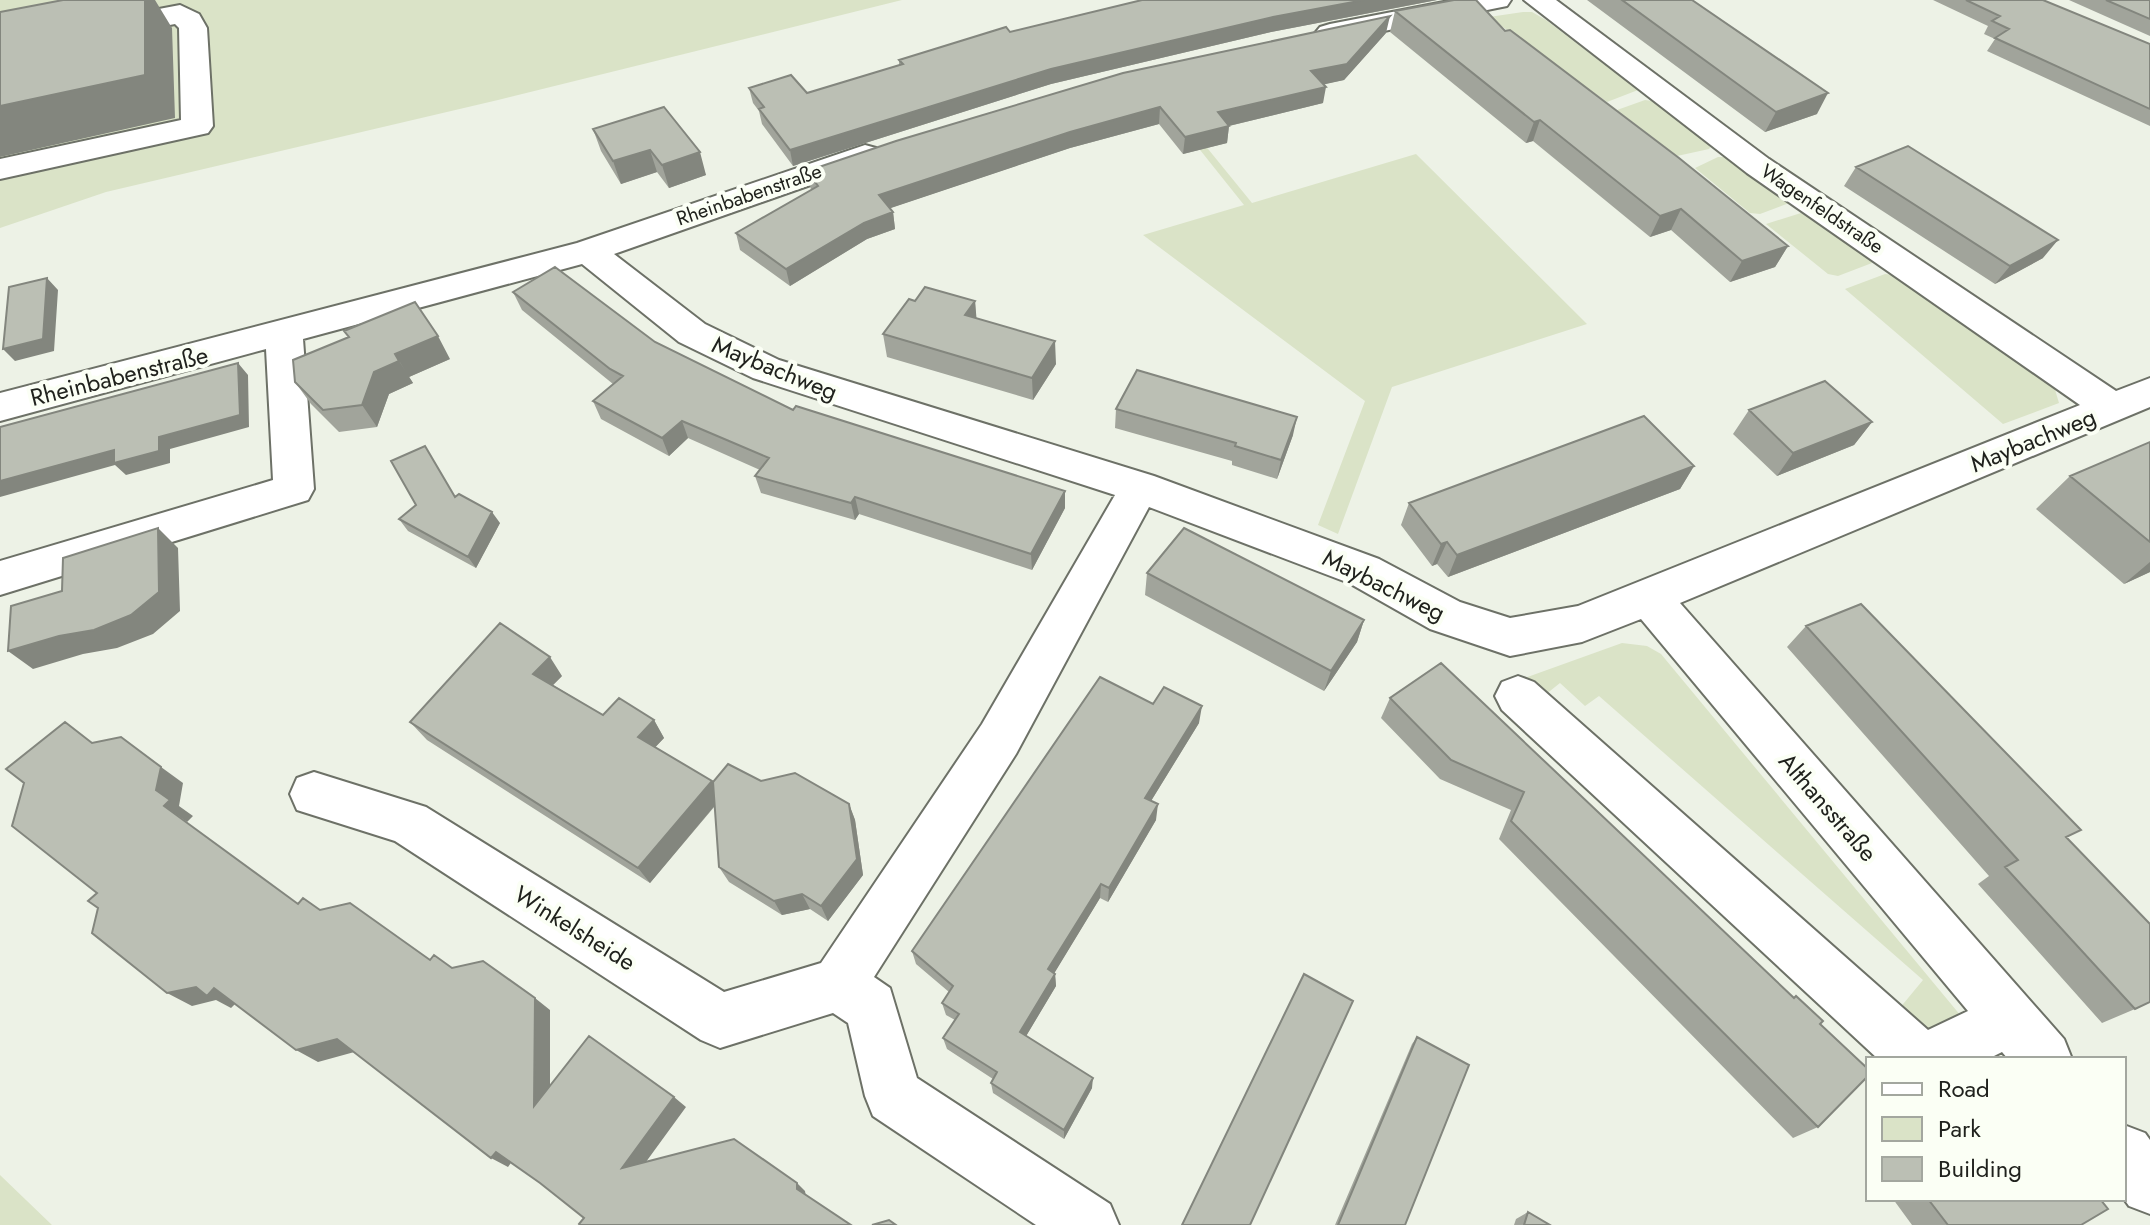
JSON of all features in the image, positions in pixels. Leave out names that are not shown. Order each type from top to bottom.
[{"type":"street","points":[[1301,38],[1497,0]]},
{"type":"street","name":"Wagenfeldstraße","points":[[1538,0],[1758,166],[2113,408]]},
{"type":"street","points":[[0,48],[180,14],[189,20],[193,28],[197,126],[0,169]]},
{"type":"street","name":"Rheinbabenstraße","points":[[0,407],[588,251],[888,147]]},
{"type":"street","name":"Maybachweg","points":[[588,251],[692,333],[766,369],[1140,487],[1364,571],[1446,616],[1510,637],[1582,624],[2150,392]]},
{"type":"street","points":[[0,578],[294,489],[284,334]]},
{"type":"street","points":[[1089,1225],[893,1096],[871,1007],[838,985],[999,739],[1140,487]]},
{"type":"street","name":"Althansstraße","points":[[1647,595],[2027,1039],[1939,1057]]},
{"type":"street","points":[[1518,696],[1917,1057]]},
{"type":"street","name":"Winkelsheide","points":[[314,794],[409,823],[720,1021],[838,985]]},
{"type":"street","points":[[2126,1156],[2150,1185]]},
{"type":"green space","points":[[0,0],[902,0],[498,100],[106,192],[0,228]]},
{"type":"green space","points":[[1532,12],[1546,20],[1638,90],[1607,102],[1489,17]]},
{"type":"green space","points":[[1156,85],[1252,203],[1416,154],[1587,324],[1392,387],[1338,534],[1318,525],[1365,401],[1143,235],[1244,205],[1149,86]]},
{"type":"green space","points":[[1645,100],[1652,101],[1712,145],[1709,149],[1677,156],[1617,110]]},
{"type":"green space","points":[[1718,157],[1727,157],[1789,203],[1760,214],[1750,213],[1695,168]]},
{"type":"green space","points":[[1801,213],[1871,258],[1872,263],[1838,276],[1828,274],[1766,224]]},
{"type":"green space","points":[[1885,274],[1895,275],[2053,383],[2059,403],[2003,424],[1845,289]]},
{"type":"green space","points":[[1622,643],[1647,646],[1661,654],[1961,1016],[1934,1037],[1899,1009],[1923,980],[1599,696],[1585,706],[1560,683],[1540,699],[1522,679]]},
{"type":"green space","points":[[0,1175],[52,1225],[0,1225]]},
{"type":"building","points":[[63,0],[145,0],[145,75],[0,106],[0,12]]},
{"type":"building","points":[[1142,0],[1364,0],[1273,17],[1051,69],[790,150],[759,109],[764,107],[749,88],[791,75],[807,93],[903,64],[899,60],[1006,27],[1010,32]]},
{"type":"building","points":[[1454,0],[1476,0],[1505,31],[1510,30],[1679,158],[1788,246],[1742,261],[1681,209],[1660,216],[1540,120],[1534,122],[1395,11]]},
{"type":"building","points":[[1622,0],[1692,0],[1828,93],[1776,112]]},
{"type":"building","points":[[1966,0],[2043,0],[2150,44],[2150,109],[1995,38],[2009,29],[1992,21],[2000,16]]},
{"type":"building","points":[[2106,0],[2150,0],[2150,19]]},
{"type":"building","points":[[1390,16],[1347,64],[1311,71],[1326,87],[1218,112],[1229,126],[1185,137],[1160,107],[1070,132],[879,195],[893,212],[864,223],[786,269],[736,233],[818,186],[807,171],[896,141],[1123,73]]},
{"type":"building","points":[[664,107],[700,152],[662,165],[650,150],[613,161],[593,129]]},
{"type":"building","points":[[1908,146],[2058,240],[2010,266],[1856,167]]},
{"type":"building","points":[[555,267],[655,342],[793,410],[796,406],[1065,491],[1031,554],[855,497],[851,503],[755,476],[769,458],[682,421],[662,438],[593,401],[623,376],[513,292]]},
{"type":"building","points":[[47,278],[43,339],[3,349],[9,287]]},
{"type":"building","points":[[925,287],[975,301],[965,315],[1055,341],[1032,378],[883,334],[909,299],[915,301]]},
{"type":"building","points":[[415,302],[438,336],[395,354],[399,361],[374,372],[362,405],[323,410],[295,382],[293,360],[349,337],[344,331]]},
{"type":"building","points":[[238,363],[240,415],[159,437],[159,451],[114,463],[114,450],[0,481],[0,427]]},
{"type":"building","points":[[1137,370],[1297,417],[1281,460],[1235,446],[1236,443],[1116,409]]},
{"type":"building","points":[[1825,381],[1872,422],[1793,453],[1749,410]]},
{"type":"building","points":[[1644,416],[1694,466],[1457,555],[1447,542],[1441,544],[1409,503]]},
{"type":"building","points":[[2150,442],[2150,542],[2070,476]]},
{"type":"building","points":[[425,446],[455,497],[459,494],[492,512],[468,557],[399,519],[416,505],[391,461]]},
{"type":"building","points":[[158,528],[159,592],[131,615],[94,630],[59,636],[8,651],[11,606],[62,591],[63,558]]},
{"type":"building","points":[[1184,528],[1364,620],[1331,671],[1147,573]]},
{"type":"building","points":[[1861,604],[2081,830],[2066,837],[2150,924],[2150,1002],[2135,1009],[2005,867],[2018,860],[1806,626]]},
{"type":"building","points":[[500,623],[550,657],[533,674],[603,715],[619,698],[654,720],[638,737],[712,781],[638,868],[410,722]]},
{"type":"building","points":[[1441,663],[1794,998],[1796,996],[1823,1021],[1820,1024],[1866,1067],[1866,1078],[1818,1127],[1511,821],[1524,792],[1451,760],[1390,698]]},
{"type":"building","points":[[1100,677],[1153,704],[1164,687],[1202,706],[1145,798],[1158,804],[1109,888],[1101,884],[1048,969],[1055,974],[1020,1032],[1093,1078],[1064,1130],[991,1083],[997,1072],[943,1038],[959,1014],[942,1003],[953,986],[912,951]]},
{"type":"building","points":[[65,722],[92,743],[121,737],[161,767],[156,790],[170,800],[164,806],[298,904],[303,898],[320,910],[350,903],[430,960],[434,955],[452,968],[483,961],[535,998],[534,1106],[589,1036],[674,1097],[622,1168],[734,1139],[797,1183],[797,1189],[851,1225],[580,1225],[584,1218],[540,1183],[496,1152],[491,1158],[337,1039],[296,1050],[214,988],[207,996],[196,987],[167,993],[92,933],[98,908],[88,901],[97,893],[12,826],[24,783],[6,769]]},
{"type":"building","points":[[728,764],[761,781],[795,773],[849,804],[857,859],[821,906],[802,894],[774,901],[719,867],[713,782]]},
{"type":"building","points":[[1304,974],[1353,1001],[1250,1225],[1182,1225]]},
{"type":"building","points":[[1417,1037],[1469,1065],[1405,1225],[1338,1225]]},
{"type":"building","points":[[1930,1201],[2102,1201],[2108,1209],[2081,1225],[1948,1225]]},
{"type":"building","points":[[1528,1212],[1550,1225],[1524,1225]]},
{"type":"building","points":[[889,1220],[896,1225],[872,1225]]}]
